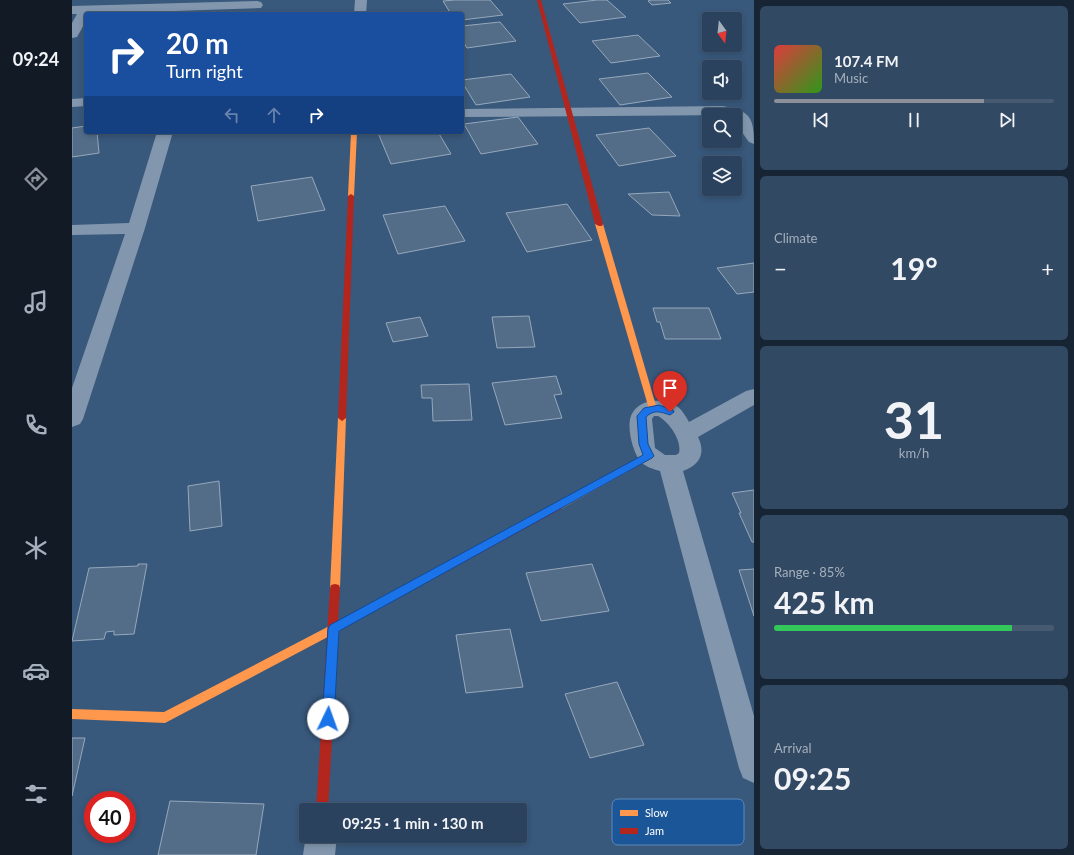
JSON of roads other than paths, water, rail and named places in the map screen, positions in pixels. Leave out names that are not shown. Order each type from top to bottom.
[{"type":"street","points":[[360,12],[361,0]]},
{"type":"street","points":[[539,0],[604,242],[653,409]]},
{"type":"street","points":[[72,10],[147,4],[206,10],[257,6]]},
{"type":"street","points":[[72,34],[84,13]]},
{"type":"street","points":[[72,103],[84,102]]},
{"type":"street","points":[[464,113],[724,110],[734,113],[742,118],[754,138]]},
{"type":"street","points":[[72,419],[136,228],[164,134]]},
{"type":"street","points":[[322,803],[333,629],[354,134]]},
{"type":"street","points":[[72,230],[136,228]]},
{"type":"street","points":[[685,434],[754,396]]},
{"type":"street","points":[[72,714],[165,718],[333,629],[660,460],[684,461],[689,456],[691,449],[689,441],[674,416],[670,412],[659,408],[648,410],[641,416],[643,444],[645,450],[660,460],[754,768]]},
{"type":"street","points":[[319,855],[320,843]]}]
